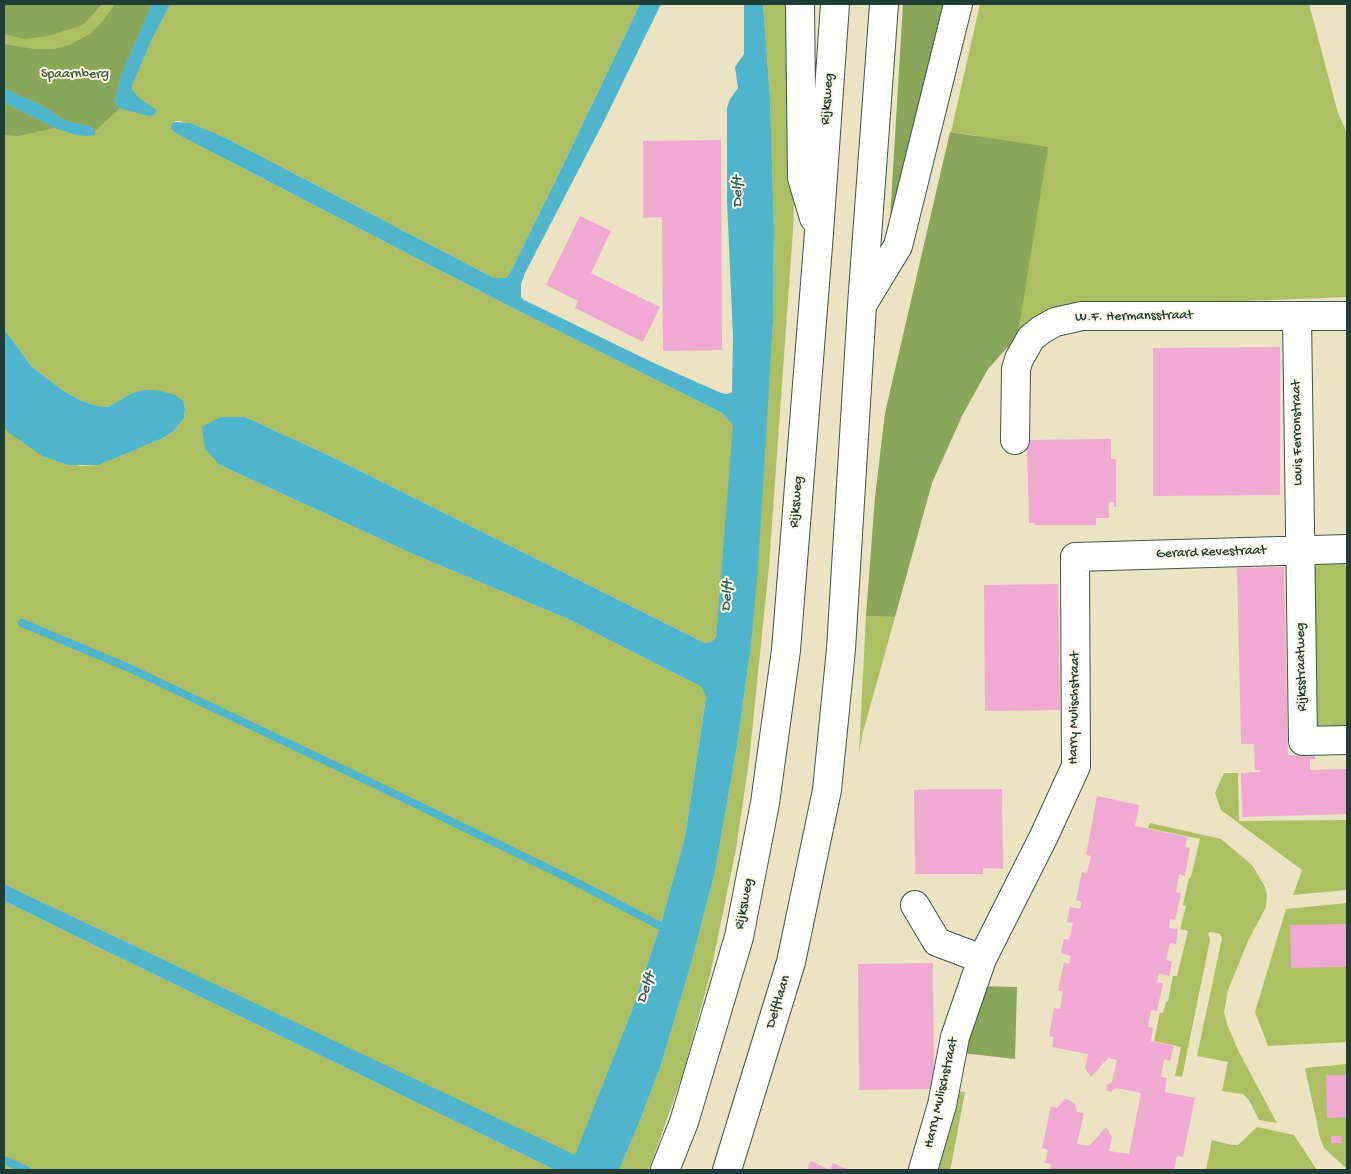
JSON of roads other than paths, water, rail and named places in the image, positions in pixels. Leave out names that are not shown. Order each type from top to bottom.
[{"type":"main road","points":[[800,4],[802,178],[819,233]]},
{"type":"main road","name":"Rijksweg","points":[[665,1170],[684,1122],[739,937],[765,803],[786,650],[835,4]]},
{"type":"main road","points":[[862,305],[884,4]]},
{"type":"main road","points":[[862,305],[898,246],[958,4]]},
{"type":"main road","name":"Delftlaan","points":[[728,1170],[791,962],[827,790],[841,649],[862,305]]},
{"type":"main road","name":"W.F. Hermansstraat","points":[[1015,440],[1016,374],[1019,358],[1031,338],[1055,322],[1082,316],[1347,316]]},
{"type":"main road","name":"Louis Ferronstraat","points":[[1296,316],[1300,550]]},
{"type":"main road","name":"Rijksstraatweg","points":[[1300,550],[1303,741],[1347,740]]},
{"type":"main road","name":"Gerard Revestraat","points":[[1075,557],[1347,550]]},
{"type":"main road","name":"Harry Mulischstraat","points":[[923,1170],[942,1105],[955,1037],[982,959],[1044,836],[1076,766],[1075,557]]},
{"type":"main road","points":[[915,904],[938,942],[982,959]]},
{"type":"water","points":[[152,4],[170,4],[150,43],[131,88],[138,97],[156,110],[155,115],[149,116],[122,109],[117,106],[115,100],[121,75]]},
{"type":"water","name":"Delft","points":[[640,4],[661,4],[603,123],[525,273],[521,284],[521,297],[656,364],[721,393],[727,394],[732,392],[733,337],[727,200],[727,108],[730,99],[738,88],[735,67],[744,54],[744,4],[763,4],[770,98],[774,229],[773,323],[758,567],[751,646],[737,746],[715,872],[691,964],[661,1065],[619,1170],[555,1170],[4,901],[4,884],[575,1155],[632,1010],[661,923],[685,837],[706,697],[702,687],[568,619],[413,554],[220,465],[205,449],[202,427],[221,417],[245,417],[328,455],[705,643],[711,642],[716,637],[733,425],[722,413],[507,305],[175,133],[171,125],[174,122],[190,123],[226,138],[494,278],[506,278],[553,186]]},
{"type":"water","points":[[4,88],[43,106],[64,120],[91,127],[95,131],[95,135],[76,135],[55,128],[4,103]]},
{"type":"water","points":[[4,329],[32,367],[65,392],[82,401],[108,407],[130,394],[143,390],[157,390],[175,395],[183,401],[185,408],[184,418],[174,431],[161,439],[99,465],[68,465],[42,456],[8,432],[4,426]]},
{"type":"waterway","points":[[22,623],[129,668],[368,781],[570,879],[668,930]]},
{"type":"waterway","points":[[4,1160],[26,1170]]},
{"type":"park label","name":"Spaarnberg","points":[[75,75]]}]
